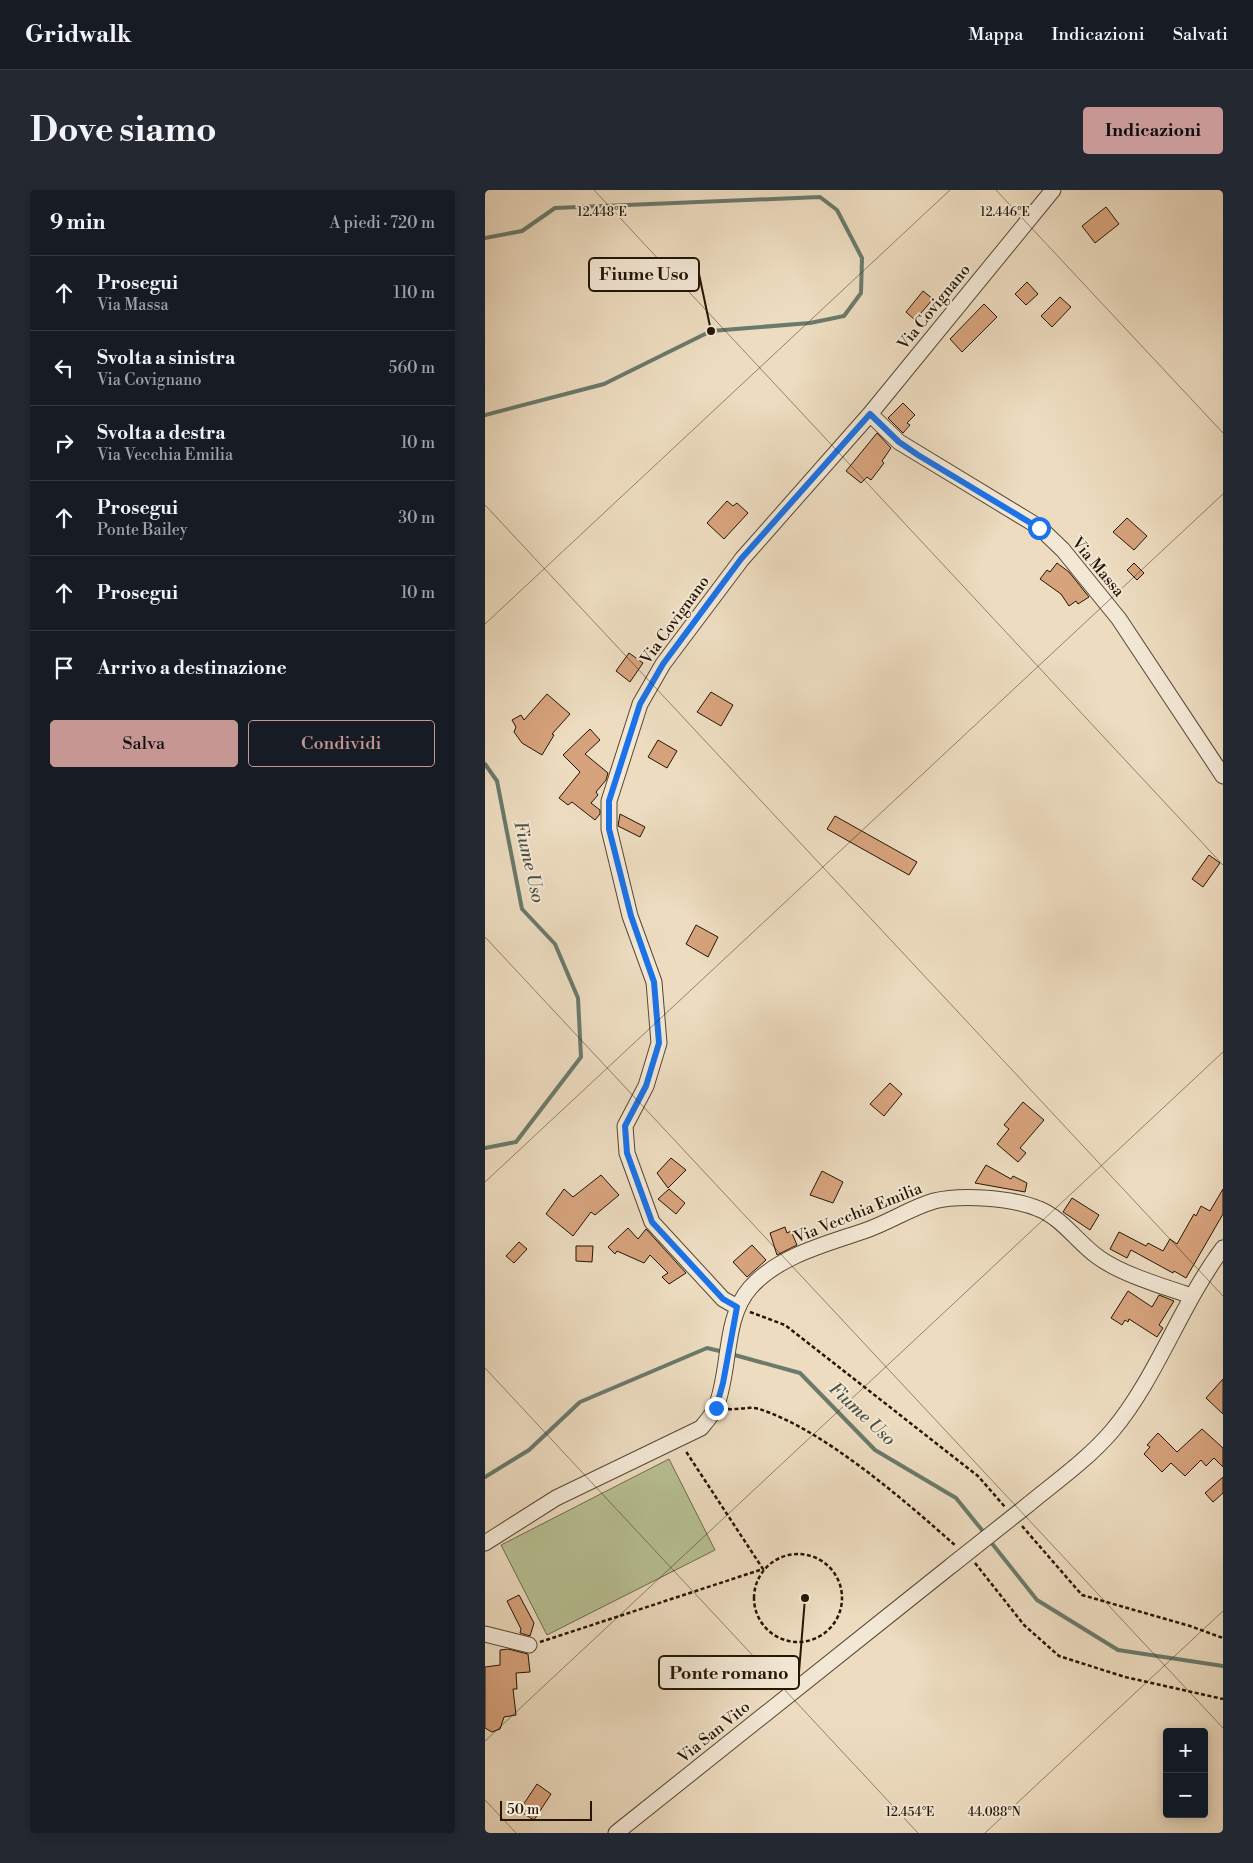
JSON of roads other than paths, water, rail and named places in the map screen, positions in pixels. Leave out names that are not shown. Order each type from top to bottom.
[{"type":"street","name":"Via Covignano","points":[[737,1307],[723,1299],[652,1222],[627,1153],[625,1126],[646,1086],[659,1043],[654,982],[631,916],[609,829],[609,801],[640,704],[663,664],[741,559],[870,414],[1053,190]]},
{"type":"street","name":"Via Massa","points":[[870,414],[899,442],[1039,528],[1063,550],[1119,620],[1223,776]]},
{"type":"street","name":"Via Vecchia Emilia","points":[[485,1543],[556,1498],[701,1428],[716,1408],[723,1383],[737,1307],[751,1287],[774,1268],[817,1247],[874,1228],[935,1201],[974,1198],[1011,1202],[1040,1209],[1098,1258],[1161,1286],[1192,1296]]},
{"type":"street","name":"Via San Vito","points":[[616,1833],[1029,1504],[1073,1468],[1113,1430],[1131,1405],[1192,1296],[1223,1248]]},
{"type":"street","points":[[485,1634],[529,1645]]},
{"type":"waterway","name":"Fiume Uso","points":[[485,238],[522,231],[555,208],[820,197],[837,210],[862,258],[861,293],[844,316],[810,323],[711,331],[604,384],[485,415]]},
{"type":"waterway","name":"Fiume Uso","points":[[485,764],[497,781],[522,909],[555,944],[578,998],[581,1057],[516,1142],[485,1148]]},
{"type":"waterway","name":"Fiume Uso","points":[[485,1477],[529,1450],[580,1402],[707,1348],[724,1352]]},
{"type":"waterway","name":"Fiume Uso","points":[[731,1354],[800,1373],[875,1450],[956,1498],[986,1535]]},
{"type":"waterway","name":"Fiume Uso","points":[[990,1541],[1037,1600],[1118,1650],[1223,1666]]},
{"type":"place","name":"Fiume Uso","points":[[711,331]]},
{"type":"place","name":"Ponte romano","points":[[805,1598]]}]
